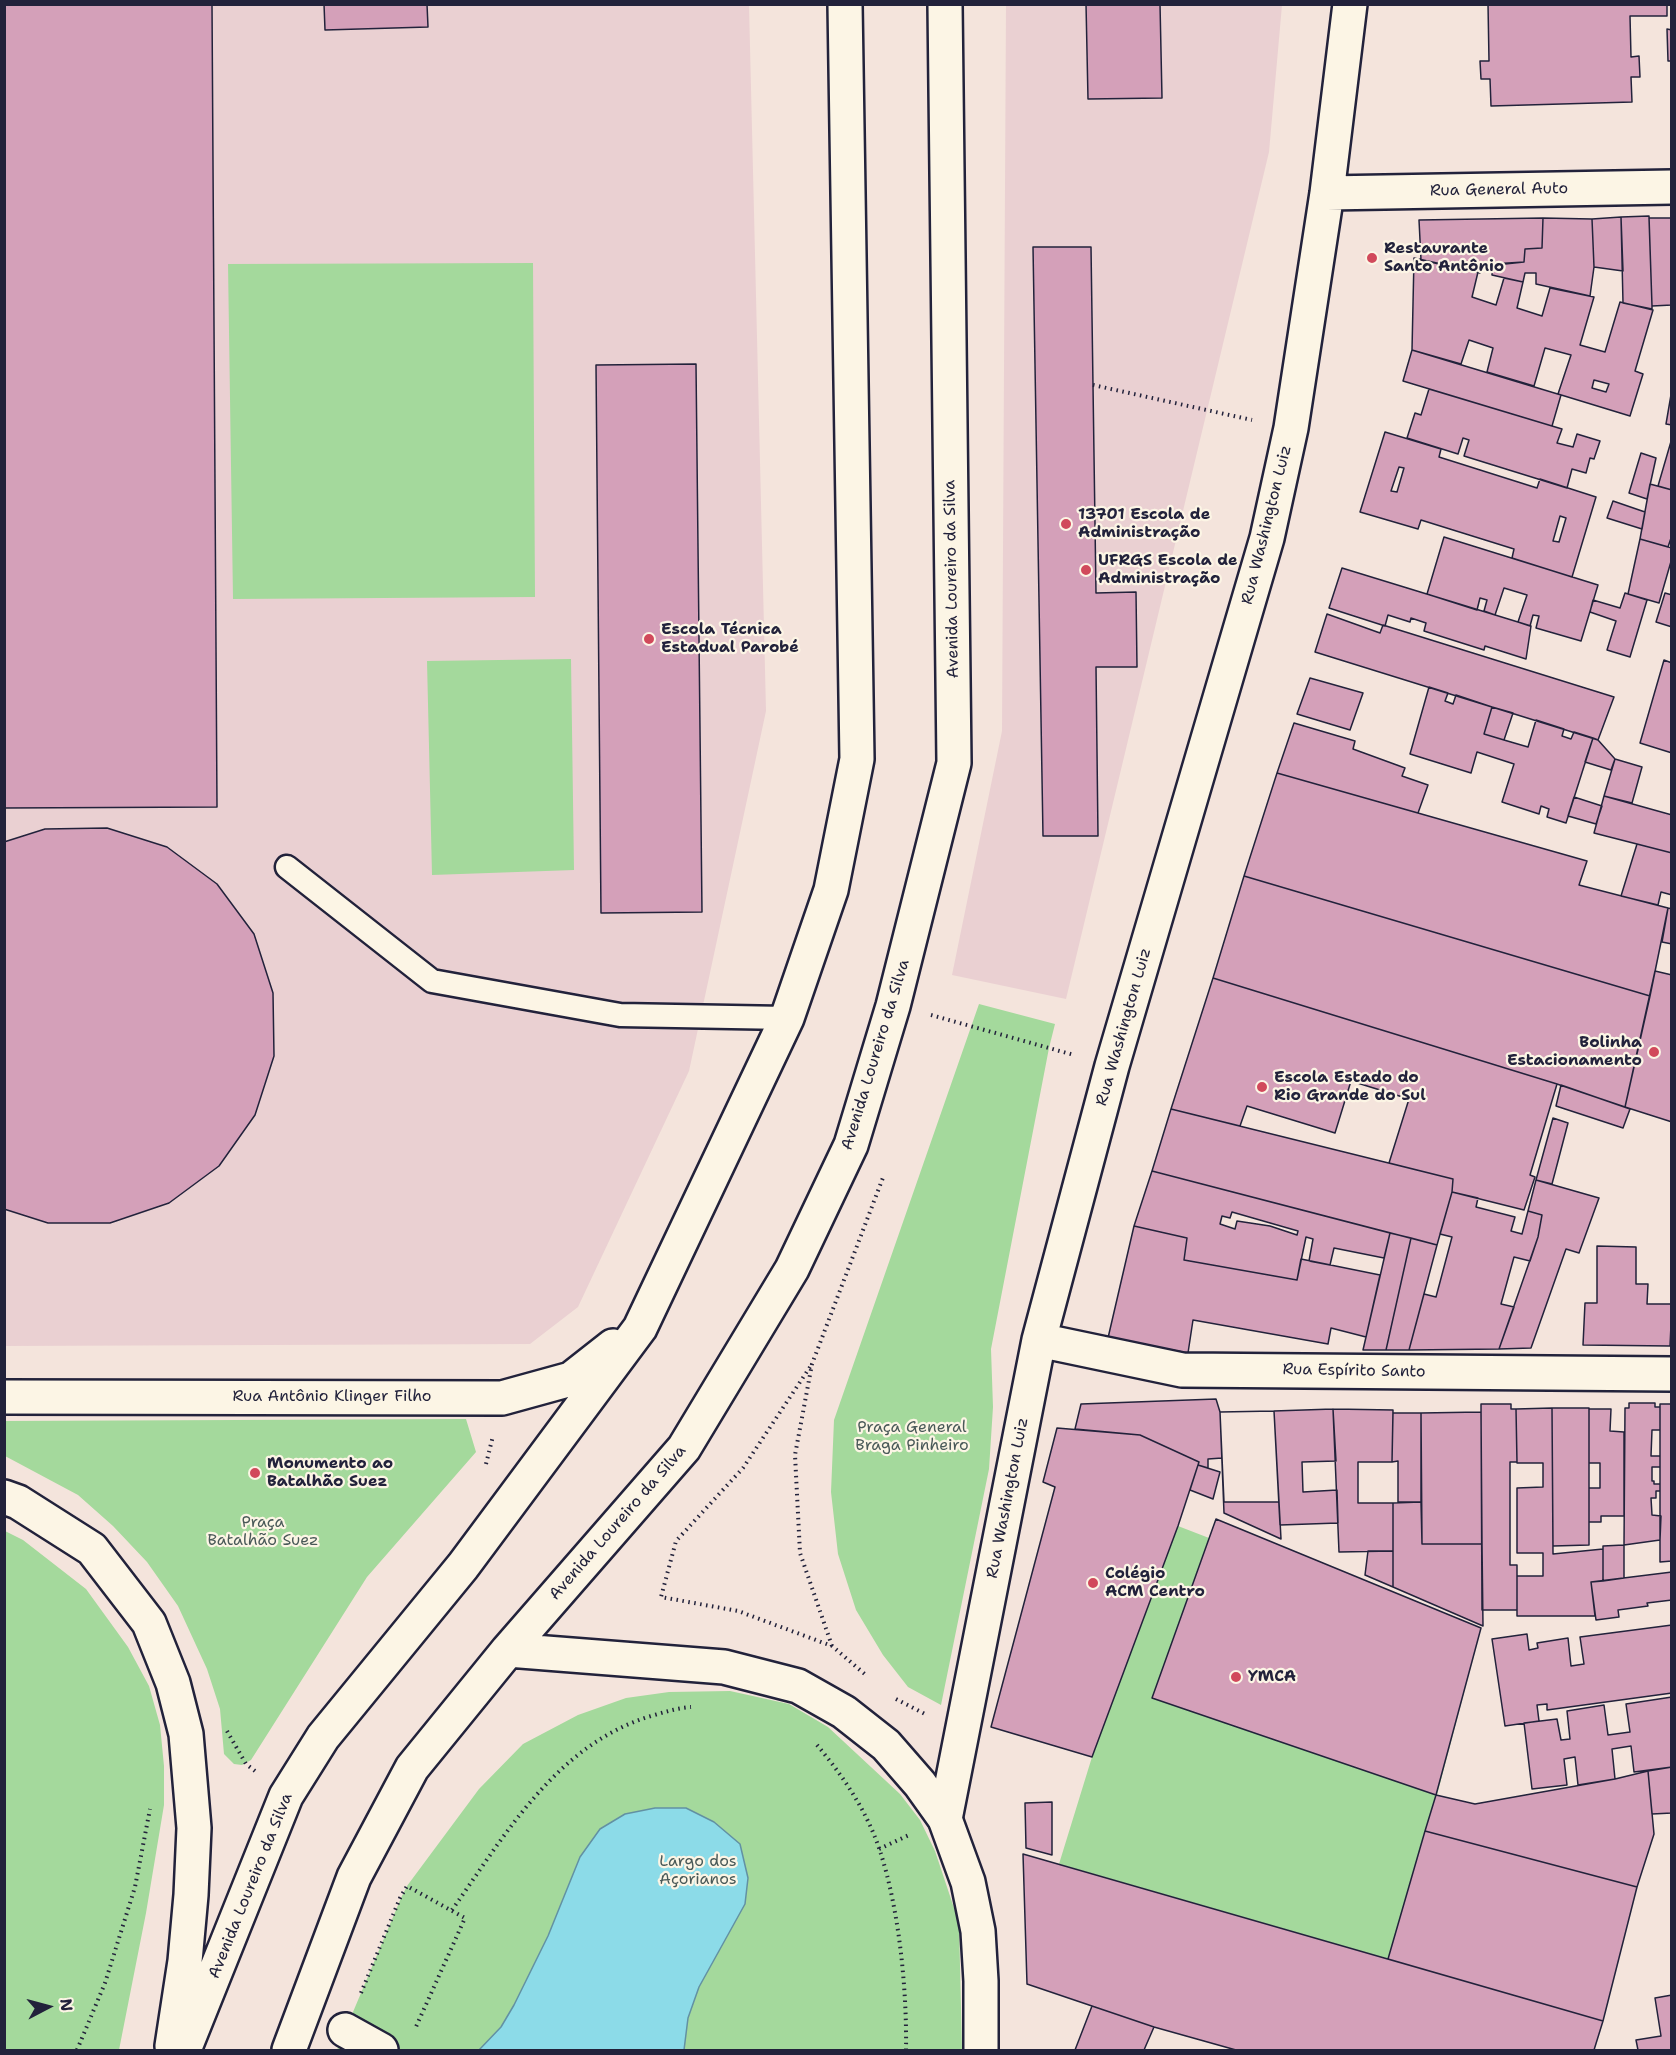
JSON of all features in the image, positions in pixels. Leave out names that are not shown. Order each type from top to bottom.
[{"type":"main road","name":"Avenida Loureiro da Silva","points":[[184,2050],[286,1796],[323,1737],[463,1566],[640,1328],[787,1018],[831,890],[857,759],[845,4]]},
{"type":"main road","name":"Avenida Loureiro da Silva","points":[[289,2050],[354,1877],[412,1768],[507,1650],[684,1448],[792,1269],[851,1145],[893,1006],[954,764],[945,4]]},
{"type":"main road","name":"Rua Washington Luiz","points":[[945,1819],[1039,1340],[1112,1066],[1267,538],[1291,428],[1327,193],[1350,4]]},
{"type":"main road","name":"Rua General Auto","points":[[1327,193],[1671,188]]},
{"type":"main road","name":"Rua Antônio Klinger Filho","points":[[4,1397],[502,1398],[571,1379],[598,1356],[640,1328]]},
{"type":"main road","name":"Rua Espírito Santo","points":[[1039,1340],[1182,1370],[1671,1374]]},
{"type":"main road","points":[[4,1497],[18,1502],[92,1550],[148,1623],[173,1683],[186,1734],[194,1828],[185,1961],[172,2050]]},
{"type":"main road","points":[[507,1650],[724,1667],[798,1686],[844,1712],[886,1745],[920,1784],[945,1819],[968,1882],[978,1931],[981,2050]]},
{"type":"main road","points":[[345,2030],[381,2050]]},
{"type":"lane","points":[[287,867],[432,981],[620,1015],[787,1018]]},
{"type":"path","points":[[1093,385],[1291,428]]},
{"type":"path","points":[[893,1006],[1112,1066]]},
{"type":"path","points":[[927,1026],[931,1015]]},
{"type":"path","points":[[832,1646],[800,1553],[795,1455],[812,1364],[885,1171]]},
{"type":"path","points":[[661,1597],[676,1541],[743,1468],[812,1364]]},
{"type":"path","points":[[452,1910],[518,1817],[556,1774],[590,1744],[636,1720],[679,1708],[698,1707]]},
{"type":"path","points":[[186,1734],[225,1728],[246,1764],[286,1796]]},
{"type":"path","points":[[813,1740],[849,1786],[879,1849],[897,1928],[906,2050]]},
{"type":"path","points":[[77,2050],[105,1983],[135,1887],[151,1808]]},
{"type":"path","points":[[345,2030],[407,1886],[465,1918],[414,2030]]},
{"type":"shaded area","points":[[4,5],[749,5],[766,711],[689,1071],[578,1307],[530,1344],[5,1346]]},
{"type":"shaded area","name":"UFRGS Escola de Administração","points":[[1006,5],[1282,5],[1269,152],[1066,999],[952,975],[1002,731]]},
{"type":"green space","points":[[533,263],[535,597],[233,599],[228,264]]},
{"type":"green space","points":[[571,659],[574,870],[432,875],[427,661]]},
{"type":"green space","name":"Praça General Braga Pinheiro","points":[[979,1004],[1055,1024],[991,1349],[993,1407],[989,1469],[941,1705],[908,1687],[883,1655],[856,1610],[838,1554],[831,1492],[834,1420]]},
{"type":"green space","name":"Praça Batalhão Suez","points":[[466,1419],[476,1452],[367,1577],[251,1760],[242,1765],[234,1764],[224,1754],[220,1709],[207,1669],[178,1606],[147,1562],[113,1526],[78,1495],[5,1456],[5,1421]]},
{"type":"green space","name":"YMCA","points":[[1057,1428],[1140,1435],[1199,1462],[1178,1526],[1209,1538],[1216,1519],[1481,1628],[1437,1795],[1475,1804],[1648,1771],[1654,1834],[1637,1887],[1603,2021],[1059,1864],[1092,1757],[991,1727],[1055,1487],[1043,1482]]},
{"type":"green space","points":[[5,1531],[23,1540],[86,1589],[128,1647],[149,1686],[160,1725],[164,1766],[164,1805],[146,1913],[119,2050],[5,2050]]},
{"type":"green space","name":"Largo dos Açorianos","points":[[730,1691],[789,1704],[828,1727],[900,1794],[920,1820],[935,1851],[959,1923],[962,2050],[337,2050],[407,1886],[479,1789],[523,1744],[578,1715],[626,1698],[669,1692]]},
{"type":"water","points":[[655,1808],[686,1808],[714,1822],[740,1844],[748,1878],[745,1904],[699,1987],[688,2018],[684,2050],[479,2050],[501,2027],[514,2005],[548,1936],[580,1857],[600,1829],[625,1814]]},
{"type":"building","points":[[4,4],[212,4],[217,807],[4,808]]},
{"type":"building","points":[[324,4],[427,4],[428,27],[325,30]]},
{"type":"building","points":[[1086,4],[1160,4],[1162,98],[1088,99]]},
{"type":"building","points":[[1488,4],[1667,4],[1667,16],[1630,16],[1631,57],[1639,56],[1640,77],[1631,77],[1632,102],[1491,106],[1490,79],[1481,79],[1480,61],[1489,61]]},
{"type":"building","points":[[1667,29],[1672,30],[1672,61],[1668,61]]},
{"type":"building","points":[[1649,216],[1652,309],[1623,303],[1621,217]]},
{"type":"building","points":[[1621,217],[1623,271],[1594,267],[1592,219]]},
{"type":"building","points":[[1543,218],[1542,248],[1525,249],[1524,262],[1479,263],[1480,273],[1421,260],[1419,220]]},
{"type":"building","points":[[1543,218],[1592,219],[1594,267],[1590,296],[1536,284],[1536,273],[1525,273],[1523,282],[1492,275],[1492,264],[1524,262],[1525,249],[1542,248]]},
{"type":"building","points":[[1649,218],[1672,218],[1672,305],[1652,306]]},
{"type":"building","name":"13701 Escola de Administração","points":[[1033,247],[1091,247],[1096,593],[1136,592],[1137,667],[1096,667],[1098,836],[1043,836]]},
{"type":"building","points":[[1414,258],[1478,272],[1472,297],[1496,305],[1504,278],[1523,282],[1517,308],[1542,316],[1550,288],[1594,297],[1580,345],[1605,352],[1620,302],[1653,310],[1635,371],[1643,374],[1630,416],[1558,394],[1571,355],[1545,348],[1534,386],[1487,372],[1493,348],[1469,340],[1461,364],[1412,350]],"holes":[[[1594,380],[1609,384],[1606,392],[1592,388]]]},
{"type":"building","points":[[1412,350],[1561,395],[1552,426],[1403,381]]},
{"type":"building","name":"Escola Técnica Estadual Parobé","points":[[696,364],[702,912],[601,913],[596,365]]},
{"type":"building","points":[[1429,389],[1562,429],[1557,443],[1573,447],[1577,434],[1600,441],[1594,459],[1590,458],[1586,473],[1572,469],[1567,488],[1464,456],[1469,440],[1463,438],[1458,454],[1407,438],[1415,413],[1421,415]]},
{"type":"building","points":[[1672,389],[1672,425],[1666,424]]},
{"type":"building","points":[[1385,432],[1441,449],[1439,457],[1537,488],[1540,479],[1596,497],[1572,577],[1512,558],[1514,549],[1421,520],[1418,529],[1360,512]],"holes":[[[1399,467],[1404,468],[1397,492],[1391,491]],[[1560,516],[1566,518],[1559,542],[1553,541]]]},
{"type":"building","points":[[1672,438],[1672,490],[1658,486]]},
{"type":"building","points":[[1641,453],[1656,458],[1647,499],[1629,493]]},
{"type":"building","points":[[1650,484],[1672,490],[1672,535],[1668,547],[1640,539]]},
{"type":"building","points":[[1613,501],[1645,512],[1642,529],[1607,518]]},
{"type":"building","points":[[1444,537],[1598,585],[1581,641],[1536,628],[1539,616],[1533,615],[1530,626],[1518,622],[1527,595],[1504,588],[1495,615],[1484,611],[1487,600],[1480,598],[1477,610],[1427,594]]},
{"type":"building","points":[[1640,539],[1672,548],[1672,558],[1659,603],[1628,594]]},
{"type":"building","points":[[1342,568],[1531,626],[1526,659],[1485,646],[1484,650],[1424,631],[1426,623],[1411,618],[1410,622],[1388,615],[1385,626],[1329,608]]},
{"type":"building","points":[[1625,593],[1647,600],[1630,657],[1607,650],[1616,621],[1590,612],[1593,600],[1620,608]]},
{"type":"building","points":[[1665,593],[1672,595],[1672,627],[1656,622]]},
{"type":"building","points":[[1327,614],[1380,633],[1383,625],[1614,697],[1598,740],[1315,652]]},
{"type":"building","points":[[1664,660],[1672,663],[1672,753],[1640,743]]},
{"type":"building","points":[[1310,678],[1363,693],[1350,730],[1297,714]]},
{"type":"building","points":[[1429,687],[1448,693],[1445,701],[1453,704],[1456,695],[1492,707],[1484,734],[1528,747],[1536,720],[1564,729],[1562,736],[1571,739],[1574,732],[1593,738],[1566,823],[1547,817],[1549,809],[1541,806],[1539,814],[1502,802],[1514,764],[1477,752],[1471,773],[1410,754]]},
{"type":"building","points":[[1492,707],[1513,713],[1504,740],[1484,734]]},
{"type":"building","points":[[1294,723],[1355,741],[1353,749],[1405,768],[1402,776],[1428,785],[1418,813],[1277,773]]},
{"type":"building","points":[[1593,738],[1598,740],[1615,759],[1611,770],[1585,762]]},
{"type":"building","points":[[1615,759],[1642,767],[1632,803],[1604,796]]},
{"type":"building","points":[[1277,773],[1587,861],[1579,885],[1668,908],[1650,996],[1244,876]]},
{"type":"building","points":[[1604,796],[1672,815],[1672,853],[1594,833]]},
{"type":"building","points":[[1574,797],[1602,806],[1596,824],[1568,816]]},
{"type":"building","points":[[107,828],[167,847],[217,884],[254,934],[273,993],[274,1056],[255,1115],[219,1166],[169,1203],[110,1223],[48,1223],[4,1209],[4,842],[45,829]]},
{"type":"building","points":[[1637,844],[1672,853],[1672,895],[1661,892],[1658,905],[1621,896]]},
{"type":"building","points":[[1244,876],[1650,996],[1625,1107],[1213,978]]},
{"type":"building","points":[[1668,908],[1672,909],[1672,944],[1662,942]]},
{"type":"building","name":"Bolinha Estacionamento","points":[[1655,971],[1672,975],[1672,1122],[1625,1107]]},
{"type":"building","points":[[1213,978],[1557,1084],[1530,1175],[1535,1177],[1524,1210],[1452,1192],[1453,1179],[1389,1163],[1409,1099],[1351,1081],[1335,1133],[1247,1106],[1240,1126],[1171,1109]]},
{"type":"building","points":[[1561,1085],[1630,1109],[1623,1128],[1556,1106]]},
{"type":"building","points":[[1171,1109],[1453,1179],[1452,1192],[1437,1245],[1152,1171]]},
{"type":"building","points":[[1553,1118],[1568,1123],[1552,1184],[1536,1180]]},
{"type":"building","points":[[1152,1171],[1390,1233],[1384,1258],[1334,1248],[1330,1265],[1309,1261],[1313,1239],[1306,1237],[1297,1280],[1184,1260],[1187,1238],[1134,1226]],"holes":[[[1232,1212],[1298,1231],[1297,1235],[1270,1226],[1237,1221],[1235,1229],[1220,1224],[1222,1216],[1230,1218]]]},
{"type":"building","points":[[1536,1180],[1599,1198],[1579,1253],[1566,1249],[1531,1348],[1499,1349],[1538,1237],[1542,1215],[1528,1211]]},
{"type":"building","points":[[1452,1192],[1478,1198],[1476,1207],[1515,1217],[1511,1231],[1522,1234],[1528,1211],[1542,1215],[1530,1261],[1514,1257],[1501,1304],[1514,1307],[1499,1349],[1409,1350],[1424,1294],[1436,1297],[1452,1237],[1440,1234]]},
{"type":"building","points":[[1134,1226],[1187,1238],[1184,1260],[1297,1280],[1301,1259],[1380,1275],[1366,1337],[1331,1328],[1328,1344],[1193,1320],[1188,1353],[1108,1338]]},
{"type":"building","points":[[1390,1233],[1411,1238],[1386,1350],[1363,1350]]},
{"type":"building","points":[[1411,1238],[1437,1245],[1409,1350],[1386,1350]]},
{"type":"building","points":[[1597,1246],[1636,1247],[1636,1284],[1648,1284],[1647,1304],[1672,1304],[1670,1346],[1583,1345],[1585,1303],[1597,1303]]},
{"type":"building","points":[[1216,1399],[1220,1412],[1222,1458],[1208,1459],[1208,1468],[1140,1435],[1075,1429],[1081,1404]]},
{"type":"building","points":[[1629,1403],[1655,1403],[1655,1407],[1660,1407],[1660,1430],[1652,1430],[1651,1456],[1660,1456],[1660,1467],[1652,1467],[1652,1481],[1654,1484],[1660,1484],[1660,1491],[1656,1491],[1656,1498],[1651,1498],[1652,1515],[1661,1516],[1660,1540],[1624,1545],[1625,1408],[1629,1408]]},
{"type":"building","points":[[1481,1404],[1511,1404],[1511,1409],[1516,1409],[1517,1462],[1510,1462],[1510,1565],[1517,1565],[1517,1610],[1482,1610]]},
{"type":"building","points":[[1660,1404],[1672,1404],[1672,1561],[1660,1562]]},
{"type":"building","points":[[1552,1408],[1553,1554],[1603,1549],[1603,1581],[1591,1582],[1595,1616],[1517,1616],[1517,1576],[1543,1576],[1543,1553],[1517,1553],[1517,1488],[1543,1487],[1543,1463],[1517,1463],[1516,1409]]},
{"type":"building","points":[[1552,1408],[1589,1408],[1589,1545],[1553,1546]]},
{"type":"building","points":[[1333,1409],[1393,1410],[1392,1462],[1358,1462],[1358,1503],[1393,1503],[1393,1551],[1339,1552]]},
{"type":"building","points":[[1333,1409],[1336,1461],[1302,1462],[1303,1492],[1337,1490],[1338,1523],[1280,1525],[1274,1411]]},
{"type":"building","points":[[1589,1409],[1611,1409],[1610,1431],[1624,1432],[1624,1516],[1601,1516],[1601,1522],[1589,1522],[1589,1488],[1600,1488],[1600,1463],[1589,1463]]},
{"type":"building","points":[[1274,1411],[1279,1502],[1224,1502],[1220,1412]]},
{"type":"building","points":[[1274,1411],[1281,1539],[1224,1513],[1220,1412]]},
{"type":"building","points":[[1481,1412],[1482,1544],[1422,1544],[1421,1413]]},
{"type":"building","points":[[1393,1413],[1421,1413],[1421,1502],[1398,1502],[1398,1461],[1392,1462]]},
{"type":"building","name":"Colégio ACM Centro","points":[[1057,1428],[1140,1435],[1199,1462],[1178,1526],[1092,1757],[991,1727],[1055,1487],[1043,1482]]},
{"type":"building","points":[[1198,1465],[1220,1472],[1213,1499],[1190,1490]]},
{"type":"building","points":[[1421,1502],[1422,1544],[1482,1544],[1483,1626],[1393,1587],[1393,1503]]},
{"type":"building","points":[[1216,1519],[1481,1628],[1436,1795],[1152,1698]]},
{"type":"building","points":[[1624,1545],[1624,1578],[1603,1581],[1603,1546]]},
{"type":"building","points":[[1368,1551],[1393,1551],[1393,1587],[1365,1575]]},
{"type":"building","points":[[1672,1572],[1672,1600],[1618,1610],[1619,1617],[1596,1620],[1591,1582]]},
{"type":"building","points":[[1672,1625],[1672,1693],[1547,1710],[1547,1704],[1537,1705],[1539,1721],[1505,1726],[1492,1639],[1527,1634],[1529,1650],[1538,1648],[1537,1643],[1568,1638],[1571,1666],[1584,1664],[1580,1637]]},
{"type":"building","points":[[1672,1697],[1672,1767],[1634,1772],[1631,1746],[1612,1749],[1615,1779],[1578,1785],[1575,1757],[1564,1759],[1567,1785],[1532,1789],[1524,1723],[1557,1719],[1561,1740],[1570,1739],[1567,1711],[1604,1705],[1608,1735],[1630,1732],[1626,1704]]},
{"type":"building","points":[[1672,1767],[1672,1813],[1652,1814],[1648,1771]]},
{"type":"building","points":[[1648,1771],[1654,1834],[1637,1887],[1425,1831],[1436,1795],[1475,1804]]},
{"type":"building","points":[[1052,1802],[1052,1855],[1026,1848],[1025,1803]]},
{"type":"building","points":[[1425,1831],[1637,1887],[1603,2021],[1388,1959]]},
{"type":"building","points":[[1023,1854],[1603,2021],[1594,2050],[1236,2050],[1154,2027],[1027,1984]]},
{"type":"building","points":[[1672,1995],[1672,2050],[1638,2050],[1636,2040],[1661,2036],[1655,1998]]},
{"type":"building","points":[[1092,2006],[1154,2027],[1144,2050],[1075,2050]]},
{"type":"place","name":"Restaurante Santo Antônio","points":[[1372,258]]},
{"type":"place","name":"13701 Escola de Administração","points":[[1066,524]]},
{"type":"place","name":"UFRGS Escola de Administração","points":[[1086,570]]},
{"type":"place","name":"Escola Técnica Estadual Parobé","points":[[649,639]]},
{"type":"place","name":"Bolinha Estacionamento","points":[[1654,1052]]},
{"type":"place","name":"Escola Estado do Rio Grande do Sul","points":[[1262,1087]]},
{"type":"place","name":"Monumento ao Batalhão Suez","points":[[255,1473]]},
{"type":"place","name":"Colégio ACM Centro","points":[[1093,1583]]},
{"type":"place","name":"YMCA","points":[[1236,1677]]}]
